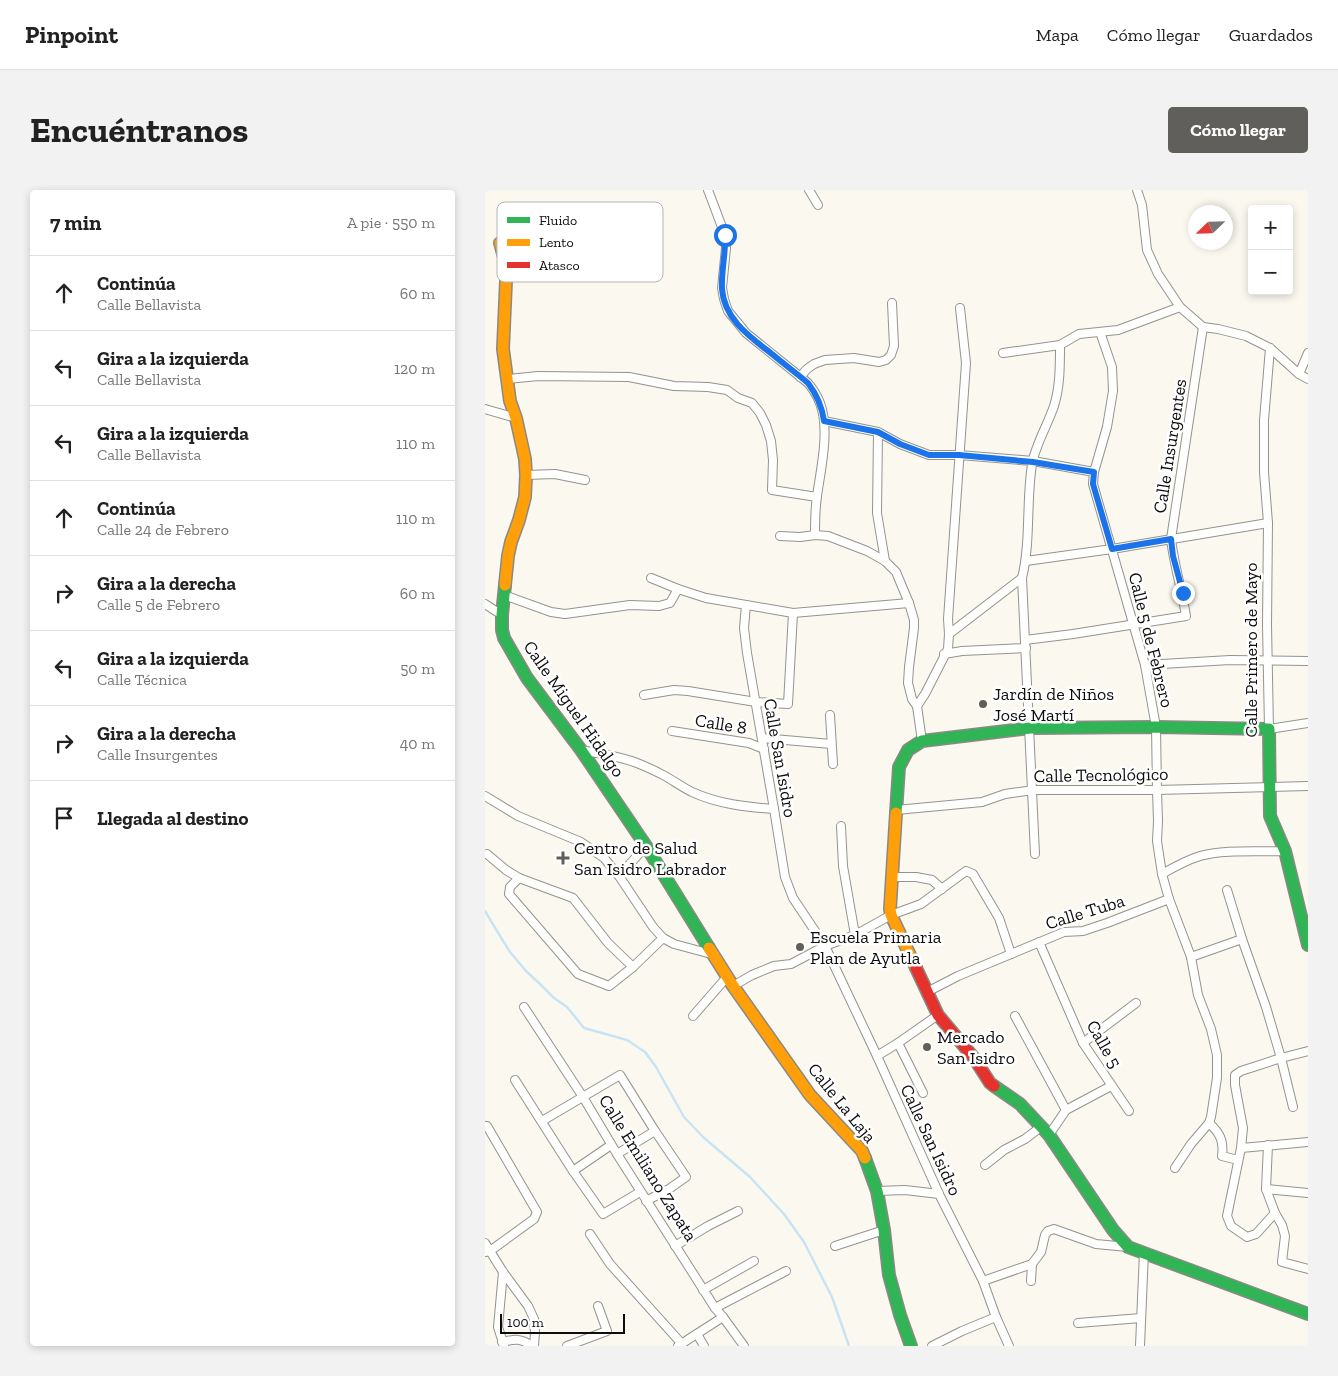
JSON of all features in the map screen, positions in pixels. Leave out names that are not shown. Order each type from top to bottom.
[{"type":"street","points":[[708,190],[725,235],[726,248],[722,288],[728,311],[746,333],[808,383],[816,393],[821,404],[824,421],[823,466],[817,497],[815,535]]},
{"type":"street","points":[[809,190],[818,205]]},
{"type":"street","points":[[1137,190],[1142,205],[1147,250],[1158,274],[1180,307],[1203,327],[1246,336],[1270,348],[1299,374],[1308,379]]},
{"type":"street","name":"Calle Miguel Hidalgo","points":[[506,282],[503,349],[510,400],[525,459],[526,475],[525,496],[508,556],[502,615],[504,638],[527,678],[581,750],[647,846],[677,898],[730,981]]},
{"type":"street","points":[[800,377],[807,368],[825,360],[854,358],[879,362],[886,360],[891,355],[893,346],[892,303]]},
{"type":"street","points":[[1003,353],[1060,345],[1079,334],[1118,330],[1180,307]]},
{"type":"street","points":[[917,706],[948,649],[948,619],[966,363],[960,308]]},
{"type":"street","name":"Calle Insurgentes","points":[[944,654],[1025,644],[1073,634],[1186,616],[1171,539],[1203,327]]},
{"type":"street","name":"Calle 5 de Febrero","points":[[1100,332],[1112,368],[1113,391],[1107,427],[1094,472],[1093,484],[1145,665],[1156,727],[1157,841],[1162,874],[1169,899],[1191,957],[1198,995],[1211,1029],[1217,1055],[1217,1078],[1209,1123]]},
{"type":"street","points":[[1035,854],[1022,578],[1026,561],[1033,462],[1055,404],[1059,381],[1060,345]]},
{"type":"street","name":"Calle Primero de Mayo","points":[[1270,348],[1264,420],[1264,472],[1269,523],[1267,625],[1270,816],[1285,852],[1304,908],[1308,945]]},
{"type":"street","points":[[1299,374],[1308,353]]},
{"type":"street","points":[[507,379],[538,376],[629,377],[674,386],[708,387],[727,390],[738,398],[752,403],[760,412],[766,425],[771,441],[773,460],[772,490],[817,497]]},
{"type":"street","points":[[485,409],[515,418]]},
{"type":"street","points":[[824,421],[878,432],[900,444],[929,455],[959,455],[1033,462],[1094,472]]},
{"type":"street","points":[[878,432],[877,514],[885,561]]},
{"type":"street","points":[[526,475],[555,474],[585,480]]},
{"type":"street","points":[[1026,561],[1269,523]]},
{"type":"street","points":[[779,536],[828,536],[867,551],[885,561],[896,572],[914,620],[908,682],[912,699],[917,706],[922,741]]},
{"type":"street","points":[[651,578],[706,598],[793,613],[909,603]]},
{"type":"street","points":[[949,634],[1022,578]]},
{"type":"street","points":[[504,595],[551,612],[565,614],[629,605],[659,606],[670,603],[677,589]]},
{"type":"street","points":[[485,604],[502,615]]},
{"type":"street","name":"Calle San Isidro","points":[[746,605],[744,628],[747,653],[775,809],[785,877],[793,898],[825,946],[939,1194],[983,1281],[1009,1346]]},
{"type":"street","points":[[644,695],[674,690],[755,702],[788,704],[793,613]]},
{"type":"street","points":[[1145,665],[1231,660],[1308,661]]},
{"type":"street","points":[[830,715],[833,764]]},
{"type":"street","points":[[1129,1247],[1113,1230],[1046,1130],[1020,1104],[990,1083],[973,1058],[938,1015],[891,915],[890,909],[899,767],[908,750],[922,741],[1030,728],[1156,727],[1269,729],[1308,723]]},
{"type":"street","name":"Calle 8","points":[[672,731],[749,743],[764,749]]},
{"type":"street","name":"Calle 8","points":[[762,738],[831,744]]},
{"type":"street","points":[[581,750],[636,762],[694,792],[721,802],[775,809]]},
{"type":"street","name":"Calle Tecnológico","points":[[897,810],[982,802],[1005,794],[1033,790],[1157,790],[1308,786]]},
{"type":"street","points":[[485,796],[518,816],[581,842],[604,858],[663,938],[674,944],[715,955]]},
{"type":"street","points":[[841,826],[843,866],[855,935]]},
{"type":"street","points":[[619,876],[647,846]]},
{"type":"street","points":[[1162,874],[1182,863],[1218,852],[1285,852]]},
{"type":"street","points":[[487,854],[505,870],[519,878],[573,898],[608,943],[633,967]]},
{"type":"street","points":[[693,1016],[730,981],[774,966],[791,964],[825,946],[855,935],[891,915],[921,904],[966,871],[973,874],[999,918],[1011,954]]},
{"type":"street","points":[[892,877],[915,877],[932,880],[942,889]]},
{"type":"street","points":[[519,878],[511,887],[509,894],[578,974],[609,986],[633,967],[663,938]]},
{"type":"street","points":[[1227,890],[1266,1007],[1293,1107]]},
{"type":"street","name":"Calle Tuba","points":[[927,992],[958,976],[1064,932],[1083,931],[1169,899]]},
{"type":"street","points":[[1191,957],[1242,939]]},
{"type":"street","name":"Calle 5","points":[[985,1165],[1004,1150],[1046,1130],[1066,1110],[1111,1086],[1083,1043],[1039,942]]},
{"type":"street","name":"Calle La Laja","points":[[730,981],[810,1095],[862,1151],[877,1191],[889,1275],[911,1346]]},
{"type":"street","points":[[1083,1043],[1136,1003]]},
{"type":"street","name":"Calle Emiliano Zapata","points":[[524,1007],[583,1097],[611,1145],[703,1290],[744,1346]]},
{"type":"street","points":[[877,1056],[938,1015]]},
{"type":"street","points":[[1015,1016],[1066,1110]]},
{"type":"street","points":[[898,1043],[923,1092]]},
{"type":"street","points":[[1275,1213],[1256,1234],[1247,1237],[1231,1226],[1227,1216],[1241,1148],[1243,1128],[1235,1075],[1241,1071],[1308,1051]]},
{"type":"street","points":[[542,1121],[621,1075],[685,1177],[669,1189],[646,1201]]},
{"type":"street","points":[[515,1080],[603,1214],[641,1192]]},
{"type":"street","points":[[1111,1086],[1129,1111]]},
{"type":"street","points":[[1175,1168],[1191,1144],[1209,1123],[1220,1137],[1223,1146],[1222,1156],[1238,1160]]},
{"type":"street","points":[[485,1126],[487,1126],[537,1212],[534,1219],[488,1251]]},
{"type":"street","points":[[617,1154],[655,1131]]},
{"type":"street","points":[[1241,1148],[1308,1142]]},
{"type":"street","points":[[573,1171],[611,1145]]},
{"type":"street","points":[[1268,1145],[1266,1189],[1285,1236],[1282,1262],[1308,1269]]},
{"type":"street","points":[[1266,1189],[1308,1193]]},
{"type":"street","points":[[877,1191],[905,1190],[939,1194]]},
{"type":"street","points":[[675,1246],[738,1211]]},
{"type":"street","points":[[1031,1281],[1032,1264],[1041,1252],[1045,1235],[1048,1231],[1054,1229],[1095,1244],[1129,1247],[1144,1252],[1308,1314]]},
{"type":"street","points":[[835,1246],[884,1230]]},
{"type":"street","points":[[590,1234],[609,1264],[680,1345],[723,1317]]},
{"type":"street","points":[[485,1243],[488,1251],[528,1306],[534,1319],[533,1346],[525,1341],[515,1340],[503,1344],[498,1327],[503,1272]]},
{"type":"street","points":[[1139,1346],[1144,1252]]},
{"type":"street","points":[[703,1290],[754,1261]]},
{"type":"street","points":[[983,1281],[1032,1264]]},
{"type":"street","points":[[715,1308],[786,1271]]},
{"type":"street","points":[[567,1346],[607,1331],[598,1306]]},
{"type":"street","points":[[932,1346],[996,1316]]},
{"type":"street","points":[[1078,1323],[1141,1318]]},
{"type":"street","points":[[697,1334],[704,1346]]},
{"type":"waterway","points":[[485,911],[510,952],[526,971],[554,998],[567,1007],[584,1028],[627,1040],[645,1052],[656,1067],[684,1117],[703,1137],[750,1177],[784,1214],[804,1242],[832,1297],[849,1346]]},
{"type":"traffic: fast","points":[[505,585],[502,615],[504,638],[527,678],[581,750],[646,846],[709,948]]},
{"type":"traffic: fast","points":[[896,813],[899,767],[908,750],[922,741],[1030,728],[1156,727],[1269,729],[1270,816],[1285,851],[1308,945]]},
{"type":"traffic: fast","points":[[994,1086],[1020,1104],[1049,1135],[1113,1230],[1128,1247],[1308,1314]]},
{"type":"traffic: fast","points":[[865,1158],[877,1191],[889,1275],[911,1346]]},
{"type":"traffic: slow","points":[[505,585],[511,542],[525,497],[526,475],[525,459],[516,418],[510,401],[503,349],[506,282]]},
{"type":"traffic: slow","points":[[896,813],[890,909],[891,915],[916,968]]},
{"type":"traffic: slow","points":[[709,948],[733,986],[810,1095],[862,1151],[865,1158]]},
{"type":"traffic: jam","points":[[916,968],[938,1015],[974,1058],[990,1083],[994,1086]]},
{"type":"place","name":"Jardín de Niños José Martí","points":[[983,704]]},
{"type":"place","name":"Centro de Salud San Isidro Labrador","points":[[563,858]]},
{"type":"place","name":"Escuela Primaria Plan de Ayutla","points":[[800,947]]},
{"type":"place","name":"Mercado San Isidro","points":[[927,1047]]},
{"type":"route","points":[[725,235],[726,248],[722,288],[728,311],[746,333],[808,383],[816,393],[821,404],[824,421],[878,432],[900,444],[929,455],[959,455],[1033,462],[1094,472],[1093,484],[1112,549],[1171,539],[1173,556],[1183,593]]}]
